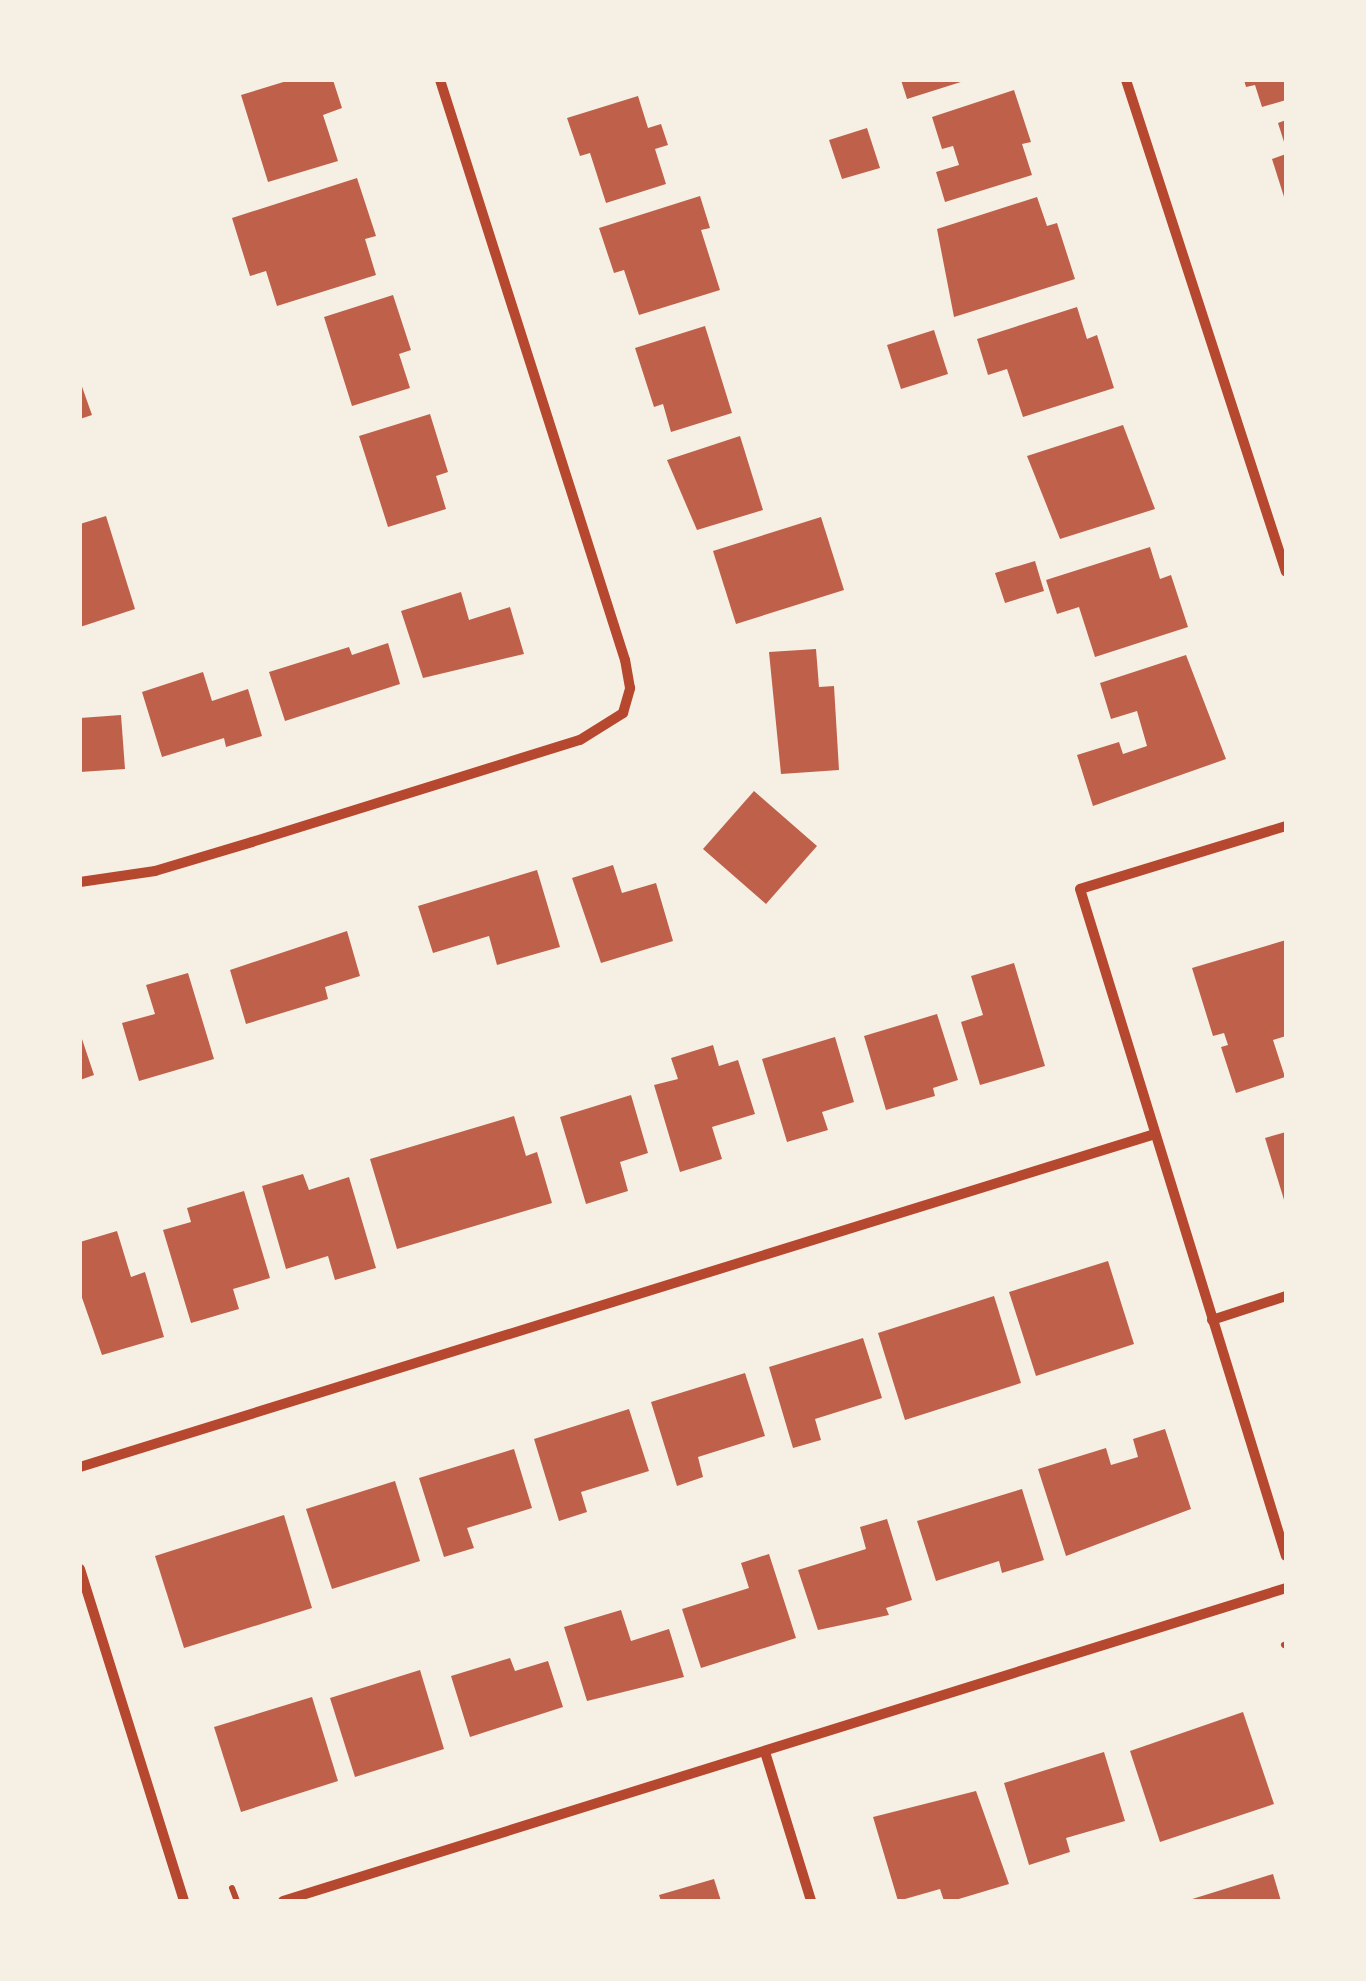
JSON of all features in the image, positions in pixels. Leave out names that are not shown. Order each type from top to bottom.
[{"type":"street","points":[[80,882],[155,871],[288,831],[580,740],[623,714],[630,688],[625,660],[440,80]]},
{"type":"street","points":[[1126,80],[1286,572]]},
{"type":"street","points":[[1286,826],[1080,888],[1286,1556]]},
{"type":"street","points":[[80,1467],[1155,1134]]},
{"type":"street","points":[[1212,1320],[1286,1296]]},
{"type":"street","points":[[80,1569],[184,1901]]},
{"type":"street","points":[[283,1901],[1286,1588]]},
{"type":"street","points":[[765,1752],[811,1901]]},
{"type":"path","points":[[232,1888],[237,1901]]},
{"type":"building","points":[[290,80],[333,80],[342,108],[323,115],[338,161],[268,182],[241,95]]},
{"type":"building","points":[[901,80],[964,80],[964,81],[907,99]]},
{"type":"building","points":[[1244,80],[1286,80],[1286,100],[1262,107],[1255,85],[1246,87]]},
{"type":"building","points":[[1014,90],[1031,142],[1022,144],[1032,175],[945,202],[936,172],[959,165],[953,146],[942,149],[932,117]]},
{"type":"building","points":[[638,96],[648,128],[661,124],[668,145],[655,149],[666,184],[606,203],[590,153],[580,156],[567,118]]},
{"type":"building","points":[[1286,120],[1286,145],[1285,145],[1278,123]]},
{"type":"building","points":[[867,128],[880,168],[842,179],[829,140]]},
{"type":"building","points":[[1286,154],[1286,200],[1285,200],[1272,159]]},
{"type":"building","points":[[357,178],[376,236],[365,239],[376,275],[277,306],[266,271],[250,276],[232,218]]},
{"type":"building","points":[[700,196],[710,228],[701,230],[720,290],[639,315],[624,270],[614,273],[599,228]]},
{"type":"building","points":[[1037,197],[1047,226],[1057,223],[1075,279],[954,317],[937,229]]},
{"type":"building","points":[[393,295],[411,350],[399,354],[410,388],[352,406],[324,317]]},
{"type":"building","points":[[1077,307],[1087,339],[1097,335],[1114,388],[1023,417],[1007,369],[988,375],[977,339]]},
{"type":"building","points":[[705,326],[732,413],[671,432],[663,404],[654,407],[635,348]]},
{"type":"building","points":[[934,330],[948,374],[901,389],[887,345]]},
{"type":"building","points":[[80,381],[92,415],[80,419]]},
{"type":"building","points":[[430,414],[448,472],[436,476],[446,509],[388,527],[359,436]]},
{"type":"building","points":[[1123,425],[1155,509],[1060,539],[1027,456]]},
{"type":"building","points":[[740,436],[763,510],[697,530],[667,460]]},
{"type":"building","points":[[106,516],[135,609],[80,627],[80,524]]},
{"type":"building","points":[[821,517],[844,590],[736,624],[713,551]]},
{"type":"building","points":[[1150,547],[1160,579],[1171,575],[1188,627],[1095,657],[1079,607],[1057,614],[1046,580]]},
{"type":"building","points":[[1035,561],[1044,591],[1005,603],[995,573]]},
{"type":"building","points":[[461,592],[469,620],[510,607],[524,654],[423,678],[401,611]]},
{"type":"building","points":[[388,643],[400,684],[285,721],[269,672],[349,647],[352,655]]},
{"type":"building","points":[[816,649],[819,687],[834,686],[839,770],[781,774],[769,652]]},
{"type":"building","points":[[1186,655],[1226,759],[1093,806],[1077,755],[1119,742],[1123,754],[1147,746],[1137,711],[1111,719],[1100,683]]},
{"type":"building","points":[[203,672],[212,701],[248,689],[262,736],[226,747],[224,738],[162,757],[142,692]]},
{"type":"building","points":[[121,715],[125,769],[80,772],[80,718]]},
{"type":"building","points":[[754,791],[817,846],[766,904],[703,849]]},
{"type":"building","points":[[613,865],[622,893],[656,883],[673,941],[601,963],[572,878]]},
{"type":"building","points":[[537,870],[560,947],[497,965],[489,936],[433,953],[418,906]]},
{"type":"building","points":[[347,931],[360,976],[325,987],[328,999],[246,1024],[230,970]]},
{"type":"building","points":[[1286,940],[1286,1036],[1273,1040],[1285,1077],[1236,1093],[1221,1047],[1228,1045],[1224,1033],[1213,1036],[1192,968]]},
{"type":"building","points":[[1014,963],[1045,1066],[980,1085],[961,1022],[983,1015],[971,976]]},
{"type":"building","points":[[188,973],[214,1059],[139,1081],[122,1023],[155,1014],[146,985]]},
{"type":"building","points":[[937,1014],[958,1080],[933,1088],[935,1096],[886,1110],[864,1036]]},
{"type":"building","points":[[80,1033],[94,1075],[80,1080]]},
{"type":"building","points":[[835,1037],[854,1102],[822,1112],[828,1130],[787,1142],[762,1059]]},
{"type":"building","points":[[713,1045],[719,1066],[738,1060],[755,1114],[712,1127],[722,1159],[680,1172],[654,1085],[678,1079],[671,1058]]},
{"type":"building","points":[[631,1095],[648,1153],[620,1162],[628,1191],[586,1204],[560,1117]]},
{"type":"building","points":[[514,1116],[526,1156],[537,1152],[552,1203],[397,1249],[370,1159]]},
{"type":"building","points":[[1286,1132],[1286,1203],[1285,1203],[1265,1138]]},
{"type":"building","points":[[303,1174],[309,1190],[349,1177],[376,1268],[335,1280],[328,1256],[286,1269],[262,1186]]},
{"type":"building","points":[[244,1191],[270,1278],[233,1289],[239,1309],[191,1323],[163,1230],[191,1222],[187,1208]]},
{"type":"building","points":[[117,1231],[131,1277],[145,1272],[164,1337],[102,1355],[80,1292],[80,1242]]},
{"type":"building","points":[[1108,1261],[1134,1344],[1036,1376],[1009,1292]]},
{"type":"building","points":[[994,1296],[1021,1383],[905,1420],[878,1333]]},
{"type":"building","points":[[863,1338],[882,1398],[815,1419],[821,1440],[793,1448],[769,1367]]},
{"type":"building","points":[[745,1373],[765,1436],[698,1457],[703,1477],[677,1486],[651,1402]]},
{"type":"building","points":[[629,1409],[649,1471],[581,1492],[587,1512],[559,1521],[534,1439]]},
{"type":"building","points":[[1165,1429],[1191,1509],[1066,1556],[1038,1469],[1106,1448],[1111,1465],[1138,1457],[1133,1439]]},
{"type":"building","points":[[514,1449],[532,1508],[467,1528],[474,1548],[444,1557],[419,1478]]},
{"type":"building","points":[[395,1481],[420,1561],[332,1589],[306,1509]]},
{"type":"building","points":[[1022,1489],[1044,1560],[1002,1573],[999,1561],[936,1581],[917,1521]]},
{"type":"building","points":[[284,1515],[312,1608],[184,1648],[155,1556]]},
{"type":"building","points":[[887,1519],[912,1600],[886,1608],[889,1615],[818,1630],[798,1570],[866,1549],[860,1527]]},
{"type":"building","points":[[769,1554],[796,1638],[701,1668],[682,1609],[749,1588],[741,1563]]},
{"type":"building","points":[[621,1610],[631,1641],[669,1629],[684,1677],[587,1701],[564,1627]]},
{"type":"building","points":[[510,1658],[515,1671],[548,1661],[563,1707],[470,1737],[451,1676]]},
{"type":"building","points":[[420,1670],[444,1749],[355,1777],[330,1698]]},
{"type":"building","points":[[312,1697],[338,1781],[241,1812],[214,1727]]},
{"type":"building","points":[[1243,1712],[1274,1804],[1160,1842],[1130,1751]]},
{"type":"building","points":[[1104,1752],[1125,1821],[1066,1838],[1070,1852],[1029,1865],[1004,1783]]},
{"type":"building","points":[[976,1791],[1009,1884],[952,1901],[944,1901],[940,1889],[898,1901],[873,1817]]},
{"type":"building","points":[[1273,1874],[1281,1901],[1189,1901],[1189,1900]]},
{"type":"building","points":[[714,1879],[721,1901],[661,1901],[659,1895]]}]
